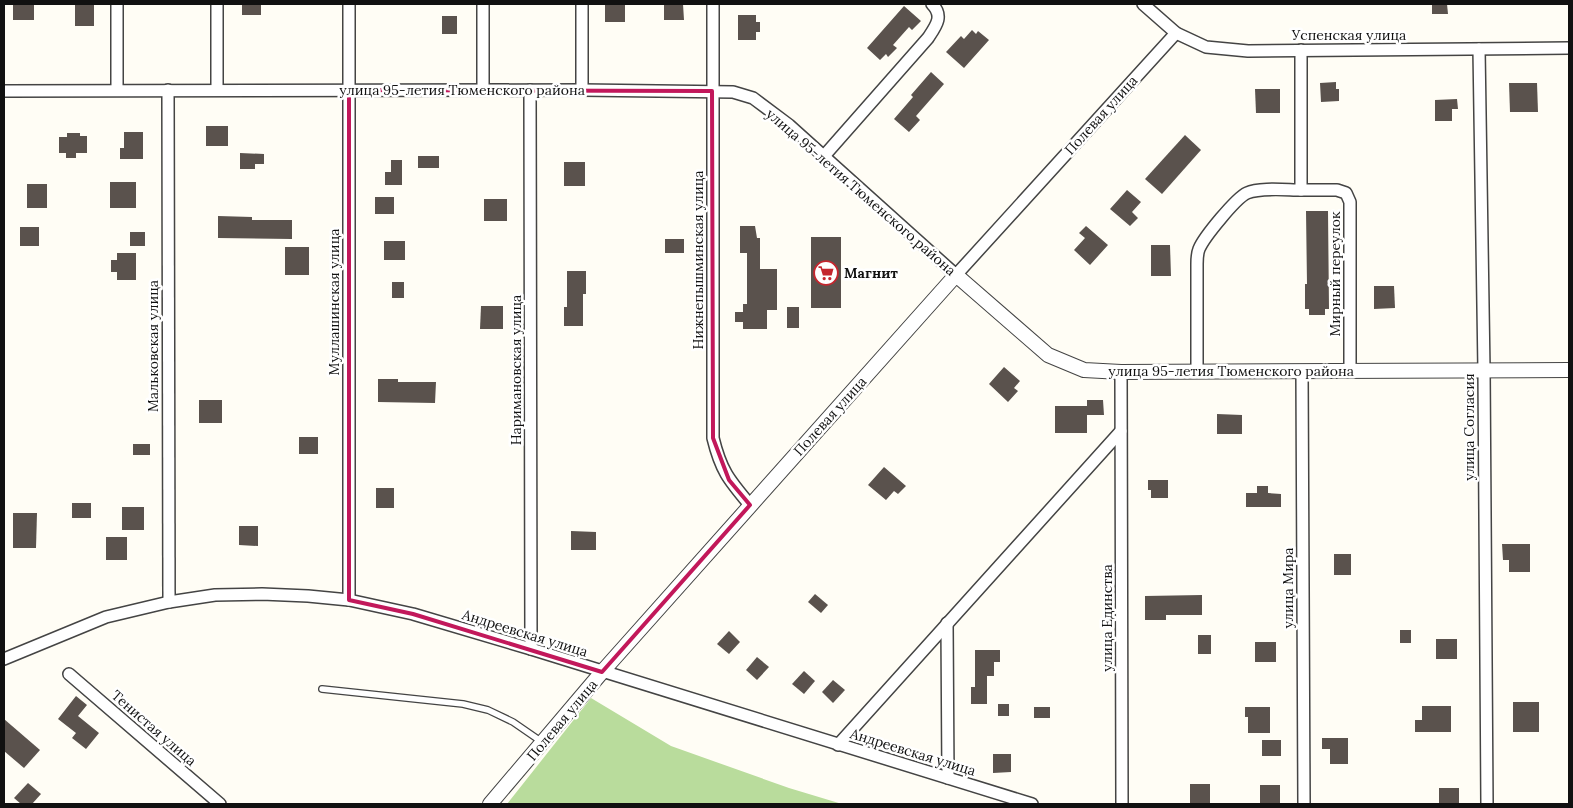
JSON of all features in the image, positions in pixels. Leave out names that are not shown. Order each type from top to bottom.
[{"type":"street","points":[[117,4],[118,90]]},
{"type":"street","points":[[217,4],[217,90]]},
{"type":"street","name":"Муллашинская улица","points":[[349,4],[349,600]]},
{"type":"street","points":[[483,4],[483,90]]},
{"type":"street","points":[[582,4],[582,90]]},
{"type":"street","name":"Нижнепышминская улица","points":[[713,4],[713,438],[718,460],[728,480],[750,505]]},
{"type":"street","points":[[824,156],[928,38],[937,24],[939,16],[932,4]]},
{"type":"street","name":"Успенская улица","points":[[1142,4],[1176,33],[1206,46],[1248,50],[1569,48]]},
{"type":"street","name":"Полевая улица","points":[[490,804],[602,672],[750,505],[1176,33]]},
{"type":"street","name":"улица Согласия","points":[[1479,49],[1484,370],[1487,804]]},
{"type":"street","points":[[1301,50],[1301,190]]},
{"type":"street","name":"Мальковская улица","points":[[168,90],[168,602]]},
{"type":"street","name":"Наримановская улица","points":[[530,90],[532,649]]},
{"type":"street","name":"улица 95-летия Тюменского района","points":[[4,91],[582,90],[733,92],[753,98],[789,125],[1048,355],[1084,370],[1120,372],[1569,370]]},
{"type":"street","name":"Мирный переулок","points":[[1196,372],[1197,252],[1203,241],[1237,201],[1247,193],[1257,190],[1337,190],[1346,193],[1350,202],[1350,371]]},
{"type":"street","name":"улица Единства","points":[[1120,372],[1122,804]]},
{"type":"street","name":"улица Мира","points":[[1302,372],[1304,804]]},
{"type":"street","points":[[838,744],[1121,431]]},
{"type":"street","name":"Андреевская улица","points":[[4,659],[106,617],[168,602],[215,595],[262,594],[349,600],[413,614],[532,649],[1032,804]]},
{"type":"street","points":[[948,623],[948,778]]},
{"type":"street","name":"Тенистая улица","points":[[68,674],[220,804]]},
{"type":"lane","points":[[322,690],[464,704],[488,710],[513,722],[543,742]]},
{"type":"highlighted area","points":[[349,90],[712,91],[713,438],[729,480],[750,505],[602,672],[413,614],[349,600]]},
{"type":"green space","points":[[591,698],[671,746],[789,788],[842,804],[507,804]]},
{"type":"building","points":[[13,4],[34,4],[34,20],[13,20]]},
{"type":"building","points":[[75,4],[94,4],[94,26],[75,26]]},
{"type":"building","points":[[242,4],[261,4],[261,15],[242,15]]},
{"type":"building","points":[[605,4],[625,4],[625,22],[605,22]]},
{"type":"building","points":[[664,4],[683,4],[684,20],[664,20]]},
{"type":"building","points":[[1432,4],[1447,4],[1448,14],[1432,14]]},
{"type":"building","points":[[904,6],[921,21],[912,30],[909,27],[893,45],[897,48],[888,57],[886,54],[880,60],[867,48]]},
{"type":"building","points":[[738,15],[756,15],[756,22],[760,22],[760,32],[756,32],[756,40],[738,40]]},
{"type":"building","points":[[442,16],[457,16],[457,34],[442,34]]},
{"type":"building","points":[[972,30],[976,34],[978,31],[989,40],[964,68],[946,52],[961,36],[964,39]]},
{"type":"building","points":[[931,72],[944,84],[916,116],[920,120],[909,132],[894,119]]},
{"type":"building","points":[[1336,82],[1336,89],[1339,89],[1339,101],[1321,102],[1320,83]]},
{"type":"building","points":[[1509,83],[1537,83],[1538,112],[1510,112]]},
{"type":"building","points":[[1255,89],[1280,89],[1280,113],[1256,113]]},
{"type":"building","points":[[1457,99],[1458,109],[1452,109],[1452,121],[1435,121],[1435,100]]},
{"type":"building","points":[[206,126],[228,126],[228,146],[206,146]]},
{"type":"building","points":[[124,132],[143,132],[143,159],[120,159],[120,148],[124,148]]},
{"type":"building","points":[[67,133],[80,133],[80,136],[87,136],[87,153],[76,153],[76,158],[66,158],[66,153],[59,153],[59,137],[67,137]]},
{"type":"building","points":[[1185,135],[1201,150],[1162,194],[1145,179]]},
{"type":"building","points":[[240,153],[264,154],[264,164],[255,164],[255,169],[240,169]]},
{"type":"building","points":[[418,156],[439,156],[439,168],[418,168]]},
{"type":"building","points":[[391,160],[402,160],[402,185],[385,185],[385,172],[391,172]]},
{"type":"building","points":[[564,162],[585,162],[585,186],[564,186]]},
{"type":"building","points":[[110,182],[136,182],[136,208],[110,208]]},
{"type":"building","points":[[27,184],[47,184],[47,208],[27,208]]},
{"type":"building","points":[[1127,190],[1141,202],[1132,212],[1138,218],[1130,226],[1110,209]]},
{"type":"building","points":[[375,197],[394,197],[394,214],[375,214]]},
{"type":"building","points":[[484,199],[507,199],[507,221],[484,221]]},
{"type":"building","points":[[1306,211],[1328,211],[1329,309],[1325,309],[1325,315],[1309,315],[1309,309],[1305,309],[1305,284],[1307,284]]},
{"type":"building","points":[[218,216],[252,217],[252,220],[292,220],[292,239],[218,238]]},
{"type":"building","points":[[740,226],[755,226],[757,238],[760,238],[760,269],[777,269],[777,310],[767,310],[767,329],[743,329],[743,322],[735,322],[735,312],[743,312],[743,304],[747,304],[747,253],[740,253]]},
{"type":"building","points":[[1086,226],[1108,245],[1090,265],[1074,250],[1085,238],[1079,233]]},
{"type":"building","points":[[20,227],[39,227],[39,246],[20,246]]},
{"type":"building","points":[[130,232],[145,232],[145,246],[130,246]]},
{"type":"building","name":"Магнит","points":[[811,237],[841,237],[841,308],[811,308]]},
{"type":"building","points":[[665,239],[684,239],[684,253],[665,253]]},
{"type":"building","points":[[384,241],[405,241],[405,260],[384,260]]},
{"type":"building","points":[[1151,245],[1170,245],[1171,276],[1151,276]]},
{"type":"building","points":[[285,247],[309,247],[309,275],[285,275]]},
{"type":"building","points":[[117,253],[136,253],[136,280],[117,280],[117,272],[111,272],[111,260],[117,260]]},
{"type":"building","points":[[567,271],[586,271],[586,294],[583,294],[583,326],[564,326],[564,307],[567,307]]},
{"type":"building","points":[[392,282],[404,282],[404,298],[392,298]]},
{"type":"building","points":[[1374,286],[1394,286],[1395,308],[1374,309]]},
{"type":"building","points":[[481,306],[503,306],[503,329],[480,329]]},
{"type":"building","points":[[787,307],[799,307],[799,328],[787,328]]},
{"type":"building","points":[[1004,367],[1020,381],[1014,388],[1018,391],[1008,402],[989,384]]},
{"type":"building","points":[[378,379],[398,379],[398,382],[436,382],[435,403],[378,402]]},
{"type":"building","points":[[199,400],[222,400],[222,423],[199,423]]},
{"type":"building","points":[[1087,400],[1103,400],[1104,415],[1087,415],[1087,433],[1055,433],[1055,406],[1087,406]]},
{"type":"building","points":[[1217,414],[1242,415],[1242,434],[1217,434]]},
{"type":"building","points":[[299,437],[318,437],[318,454],[299,454]]},
{"type":"building","points":[[133,444],[150,444],[150,455],[133,455]]},
{"type":"building","points":[[884,467],[906,486],[898,494],[894,491],[886,500],[868,485]]},
{"type":"building","points":[[1148,480],[1168,480],[1168,498],[1151,498],[1151,490],[1148,490]]},
{"type":"building","points":[[1257,486],[1268,486],[1268,493],[1281,494],[1281,507],[1246,507],[1246,493],[1257,493]]},
{"type":"building","points":[[376,488],[394,488],[394,508],[376,508]]},
{"type":"building","points":[[72,503],[91,503],[91,518],[72,518]]},
{"type":"building","points":[[122,507],[144,507],[144,530],[122,530]]},
{"type":"building","points":[[13,513],[37,513],[36,548],[13,548]]},
{"type":"building","points":[[239,526],[258,526],[258,546],[239,545]]},
{"type":"building","points":[[571,531],[596,532],[596,550],[571,550]]},
{"type":"building","points":[[106,537],[127,537],[127,560],[106,560]]},
{"type":"building","points":[[1502,544],[1530,544],[1530,572],[1509,572],[1509,560],[1503,560]]},
{"type":"building","points":[[1334,554],[1351,554],[1351,575],[1334,575]]},
{"type":"building","points":[[815,594],[828,605],[821,613],[808,602]]},
{"type":"building","points":[[1202,595],[1202,615],[1166,615],[1166,620],[1145,620],[1145,596]]},
{"type":"building","points":[[1400,630],[1411,630],[1411,643],[1400,643]]},
{"type":"building","points":[[729,631],[740,642],[729,654],[717,644]]},
{"type":"building","points":[[1198,635],[1211,635],[1211,654],[1198,654]]},
{"type":"building","points":[[1436,639],[1457,639],[1457,659],[1436,659]]},
{"type":"building","points":[[1255,642],[1276,642],[1276,662],[1255,662]]},
{"type":"building","points":[[975,650],[1000,650],[1000,662],[994,662],[994,676],[987,676],[987,704],[971,704],[971,687],[975,687]]},
{"type":"building","points":[[757,657],[769,667],[757,680],[746,670]]},
{"type":"building","points":[[804,671],[815,681],[804,694],[792,684]]},
{"type":"building","points":[[833,680],[845,690],[833,703],[822,692]]},
{"type":"building","points":[[76,696],[87,705],[78,716],[99,733],[86,749],[72,738],[76,733],[58,719]]},
{"type":"building","points":[[1513,702],[1539,702],[1539,732],[1513,732]]},
{"type":"building","points":[[998,704],[1009,704],[1009,716],[998,716]]},
{"type":"building","points":[[1422,706],[1451,706],[1451,732],[1415,732],[1415,720],[1422,720]]},
{"type":"building","points":[[1034,707],[1050,707],[1050,718],[1034,718]]},
{"type":"building","points":[[1245,707],[1270,707],[1270,733],[1248,733],[1248,717],[1245,717]]},
{"type":"building","points":[[4,719],[40,750],[24,768],[4,751]]},
{"type":"building","points":[[1322,738],[1348,738],[1348,764],[1330,764],[1330,749],[1322,749]]},
{"type":"building","points":[[1262,740],[1281,740],[1281,756],[1262,756]]},
{"type":"building","points":[[993,754],[1011,754],[1011,772],[993,773]]},
{"type":"building","points":[[28,783],[41,794],[32,804],[21,804],[14,798]]},
{"type":"building","points":[[1190,784],[1210,784],[1210,804],[1190,804]]},
{"type":"building","points":[[1260,785],[1280,785],[1280,804],[1260,804]]},
{"type":"building","points":[[1439,788],[1459,788],[1459,804],[1439,804]]},
{"type":"place","name":"Магнит","points":[[826,273]]}]
